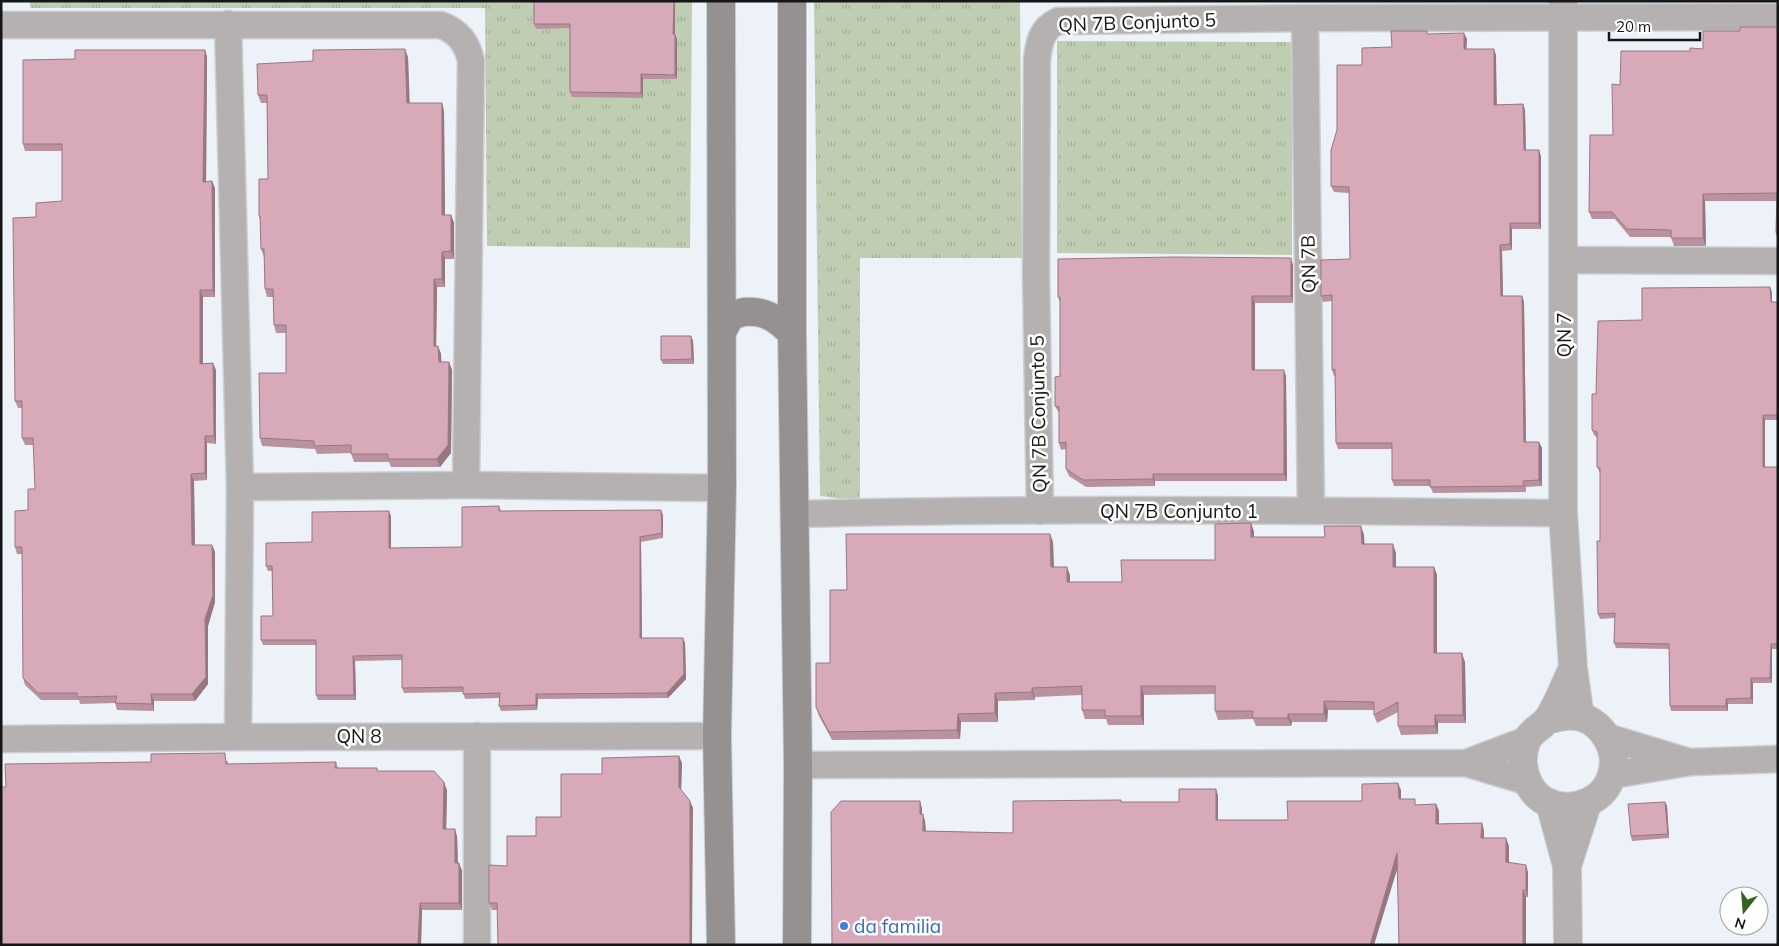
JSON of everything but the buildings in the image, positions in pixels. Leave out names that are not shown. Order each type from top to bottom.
[{"type":"main road","points":[[720,1],[722,488],[717,736],[721,945]]},
{"type":"main road","points":[[792,1],[792,334],[798,765],[797,945]]},
{"type":"main road","points":[[722,332],[731,317],[740,313],[754,312],[768,314],[792,334]]},
{"type":"street","name":"QN 7B Conjunto 5","points":[[1040,511],[1036,274],[1037,60],[1038,45],[1042,34],[1048,26],[1058,21],[1306,18],[1564,9],[1778,16]]},
{"type":"street","name":"QN 7","points":[[1564,9],[1563,512],[1573,668],[1580,717]]},
{"type":"street","name":"QN 7B","points":[[1306,18],[1312,511]]},
{"type":"street","points":[[228,24],[240,487],[238,737]]},
{"type":"street","points":[[1,25],[441,25],[462,38],[469,50],[471,61],[466,485]]},
{"type":"street","points":[[1564,260],[1778,262]]},
{"type":"street","points":[[240,487],[466,485],[722,488]]},
{"type":"street","name":"QN 7B Conjunto 1","points":[[795,514],[896,511],[1563,512]]},
{"type":"street","points":[[1547,720],[1573,668]]},
{"type":"street","points":[[1563,716],[1580,717],[1595,725],[1607,737],[1614,755],[1612,775],[1602,792],[1587,804],[1568,808],[1550,804],[1536,794],[1526,781],[1522,760],[1527,740],[1535,729],[1547,720],[1563,716]]},
{"type":"street","points":[[476,945],[477,736]]},
{"type":"street","name":"QN 8","points":[[1,739],[717,736]]},
{"type":"street","points":[[1607,737],[1691,762]]},
{"type":"street","points":[[1466,763],[1527,740]]},
{"type":"street","points":[[1612,775],[1691,762],[1778,760]]},
{"type":"street","points":[[798,765],[1466,763],[1526,781]]},
{"type":"street","points":[[1550,804],[1567,866],[1568,945]]},
{"type":"street","points":[[1567,866],[1587,804]]},
{"type":"green space","points":[[30,1],[692,1],[690,248],[487,246],[485,8],[30,8]]},
{"type":"green space","points":[[814,1],[1020,1],[1022,258],[860,258],[860,501],[820,496]]},
{"type":"green space","points":[[1057,41],[1292,42],[1292,255],[1057,253]]},
{"type":"place","name":"da familia","points":[[844,926]]}]
